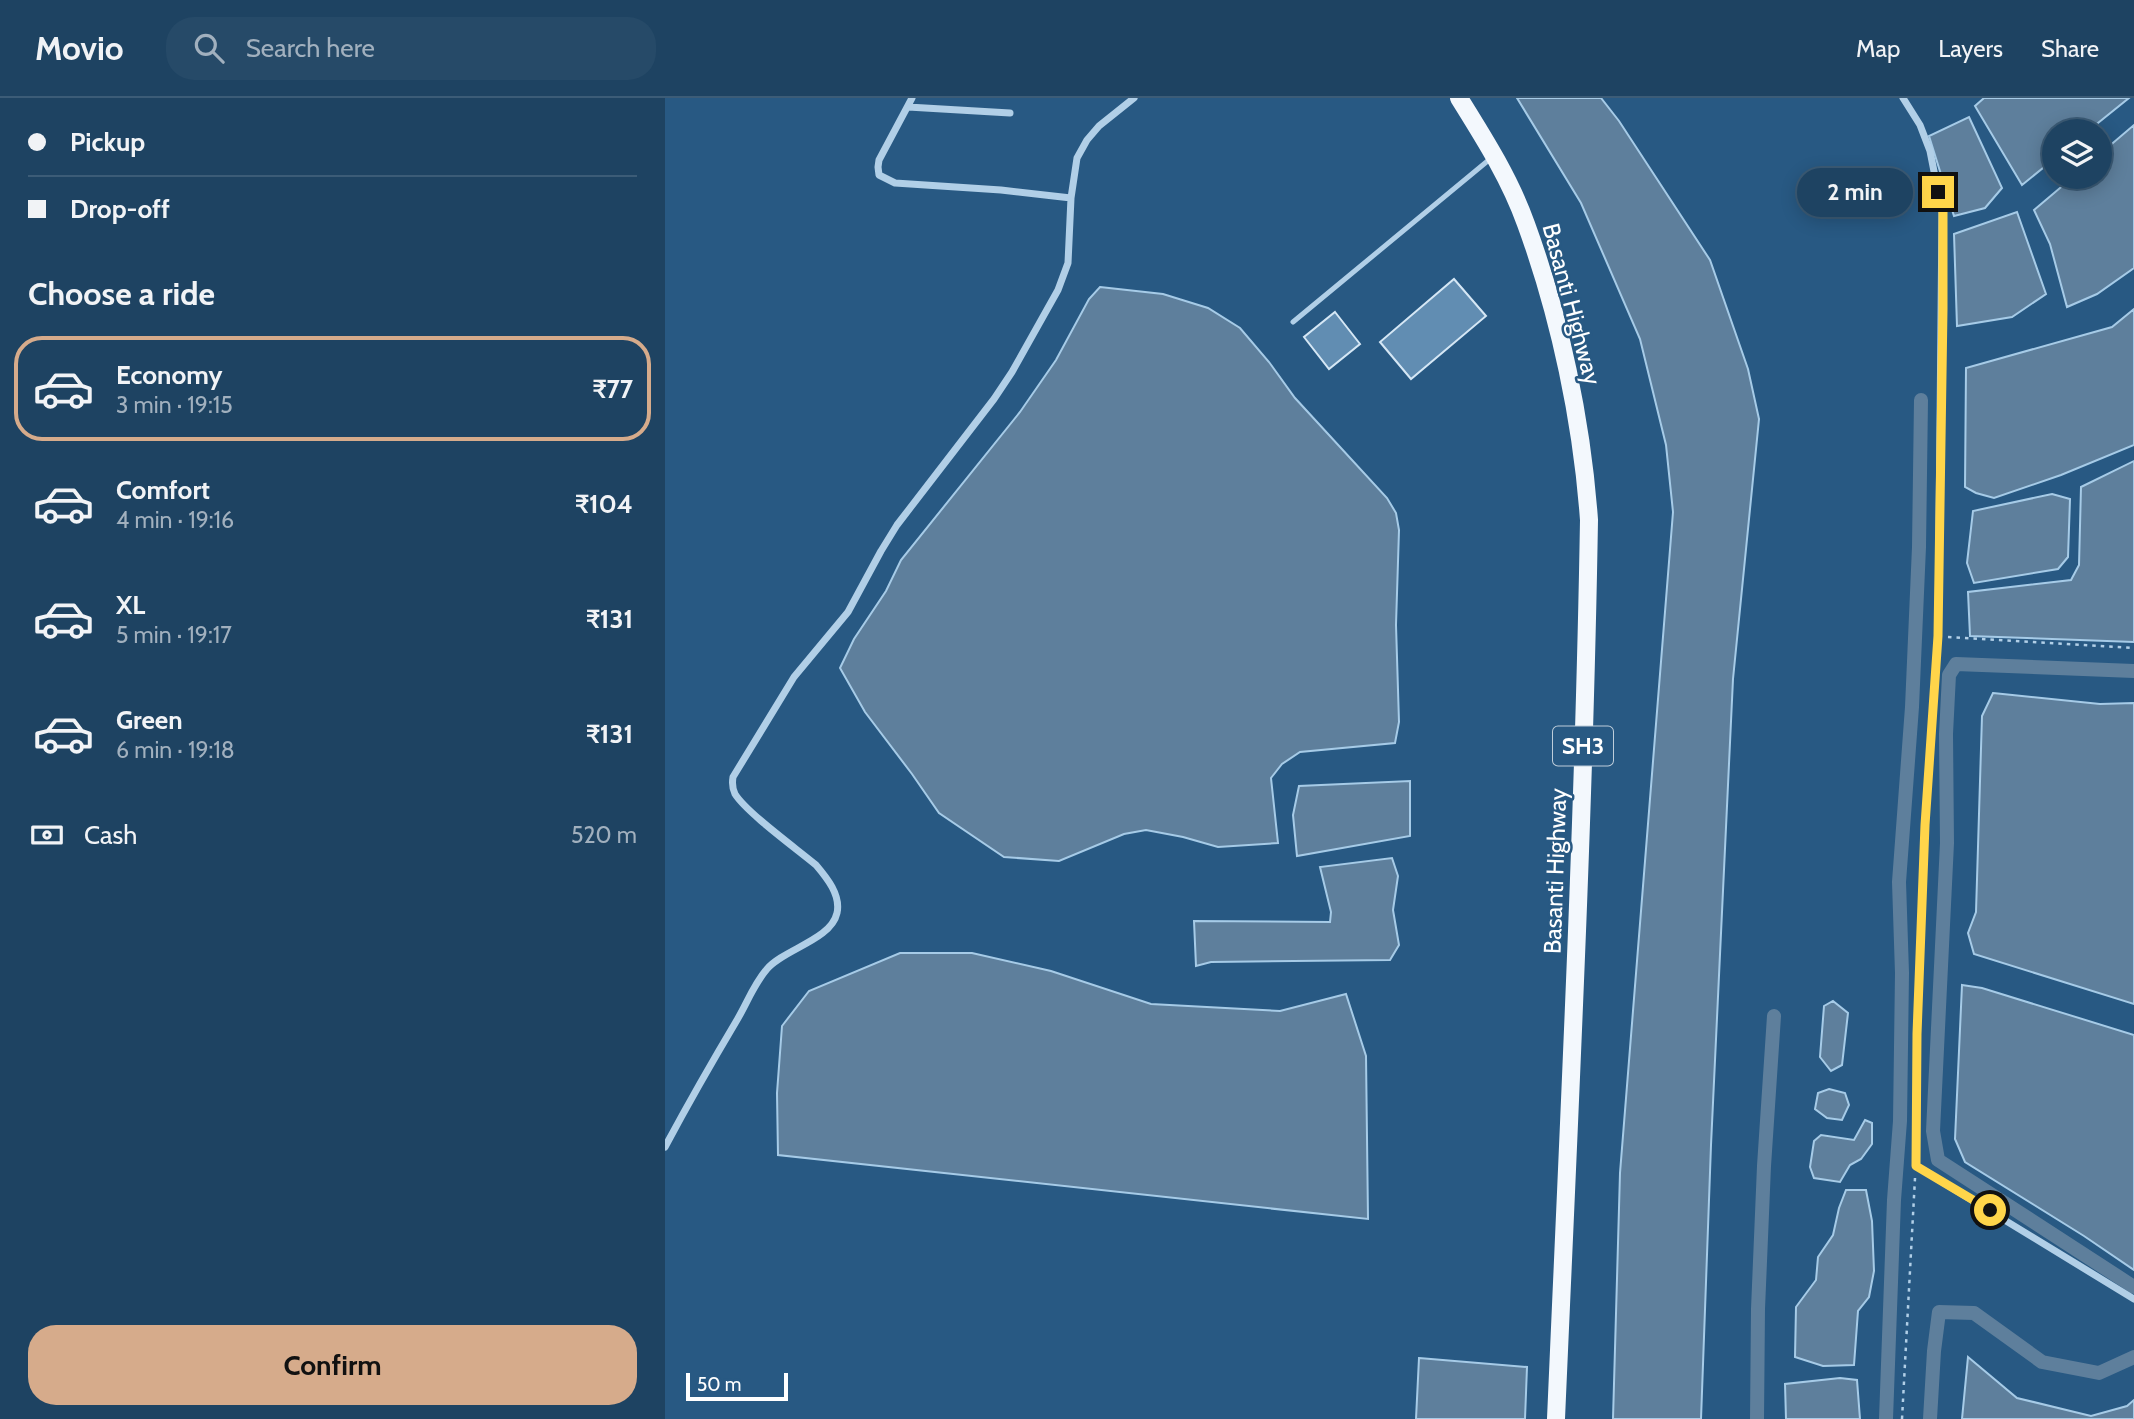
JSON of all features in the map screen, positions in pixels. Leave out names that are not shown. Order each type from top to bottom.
[{"type":"main road","name":"Basanti Highway","points":[[1459,98],[1494,156],[1526,223],[1551,306],[1579,424],[1586,478],[1589,520],[1587,631],[1573,1041],[1556,1419]]},
{"type":"street","points":[[912,98],[879,160],[879,175],[886,180],[895,183],[1071,198]]},
{"type":"street","points":[[665,1147],[763,974],[776,960],[827,929],[837,913],[837,900],[825,875],[741,801],[732,786],[733,777],[794,677],[848,612],[897,525],[1012,372],[1064,278],[1068,263],[1071,198],[1077,158],[1099,126],[1134,98]]},
{"type":"street","points":[[1903,98],[1920,125],[1930,151],[1943,212],[1938,636],[1925,825],[1917,1034],[1916,1166],[2134,1299]]},
{"type":"street","points":[[908,107],[1010,113]]},
{"type":"lane","points":[[1293,322],[1494,156]]},
{"type":"path","points":[[1938,636],[2134,648]]},
{"type":"path","points":[[1902,1419],[1916,1166]]},
{"type":"water","points":[[1517,98],[1601,98],[1619,121],[1710,260],[1748,369],[1759,419],[1733,679],[1701,1419],[1613,1419],[1620,1173],[1673,512],[1666,445],[1640,339],[1581,203]]},
{"type":"water","points":[[1984,98],[2129,98],[2103,119],[2042,119],[2042,169],[2022,185],[1975,106]]},
{"type":"water","points":[[1969,117],[2002,188],[1985,208],[1954,216],[1929,136]]},
{"type":"water","points":[[2134,125],[2134,268],[2097,294],[2067,307],[2050,244],[2034,210],[2059,189],[2112,189],[2112,144]]},
{"type":"water","points":[[2017,212],[2046,294],[2012,317],[1957,326],[1954,234]]},
{"type":"water","points":[[1100,287],[1163,294],[1208,308],[1240,328],[1295,398],[1387,498],[1396,513],[1399,530],[1396,625],[1399,722],[1395,743],[1300,752],[1282,764],[1271,778],[1278,843],[1218,847],[1146,830],[1124,834],[1059,861],[1004,857],[939,813],[865,712],[840,668],[854,639],[886,591],[901,560],[1020,412],[1056,360],[1089,299]]},
{"type":"water","points":[[2134,309],[2134,445],[2061,475],[1994,498],[1965,487],[1966,368],[2112,327]]},
{"type":"water","points":[[2134,461],[2134,642],[1970,636],[1968,592],[2071,580],[2079,565],[2081,487]]},
{"type":"water","points":[[2052,494],[2070,499],[2068,557],[2058,569],[1974,583],[1967,563],[1973,511]]},
{"type":"water","points":[[1993,693],[2100,704],[2134,703],[2134,1004],[1974,954],[1968,933],[1976,912],[1982,716]]},
{"type":"water","points":[[1410,781],[1410,836],[1297,856],[1293,815],[1299,786]]},
{"type":"water","points":[[1392,858],[1398,876],[1393,910],[1399,945],[1390,960],[1211,962],[1196,966],[1194,921],[1330,922],[1331,912],[1320,867]]},
{"type":"water","points":[[900,953],[972,953],[1051,971],[1151,1004],[1280,1011],[1346,994],[1366,1056],[1368,1219],[778,1155],[777,1093],[782,1026],[809,991]]},
{"type":"water","points":[[1962,985],[1982,988],[2134,1035],[2134,1270],[1965,1162],[1955,1139]]},
{"type":"water","points":[[1833,1001],[1848,1013],[1842,1065],[1831,1071],[1820,1057],[1824,1006]]},
{"type":"water","points":[[1829,1089],[1845,1093],[1849,1105],[1842,1120],[1827,1118],[1815,1109],[1818,1093]]},
{"type":"water","points":[[1865,1120],[1872,1123],[1872,1144],[1861,1159],[1850,1165],[1840,1182],[1814,1178],[1810,1167],[1814,1141],[1821,1135],[1854,1140]]},
{"type":"water","points":[[1846,1190],[1866,1190],[1872,1221],[1874,1271],[1869,1297],[1858,1311],[1854,1365],[1823,1366],[1795,1357],[1796,1307],[1816,1280],[1818,1257],[1833,1235]]},
{"type":"water","points":[[1968,1357],[2017,1398],[2091,1416],[2127,1406],[2134,1400],[2134,1419],[1962,1419]]},
{"type":"water","points":[[1419,1358],[1527,1367],[1525,1419],[1416,1419]]},
{"type":"water","points":[[1840,1378],[1857,1380],[1860,1419],[1786,1419],[1785,1384]]},
{"type":"building","points":[[1454,279],[1486,316],[1411,379],[1380,342]]},
{"type":"building","points":[[1335,312],[1360,344],[1329,369],[1304,337]]},
{"type":"waterway","points":[[1886,1419],[1894,1200],[1900,1121],[1902,973],[1899,882],[1912,707],[1919,547],[1921,400]]},
{"type":"waterway","points":[[2134,671],[1956,664],[1949,675],[1946,734],[1947,843],[1933,1131],[1938,1160],[2134,1287]]},
{"type":"waterway","points":[[1757,1419],[1764,1166],[1774,1016]]},
{"type":"waterway","points":[[1930,1419],[1939,1312],[1974,1313],[2042,1362],[2099,1373],[2134,1357]]},
{"type":"route","points":[[1938,192],[1943,212],[1943,309],[1938,636],[1925,825],[1917,1034],[1916,1166],[1990,1210]]}]
